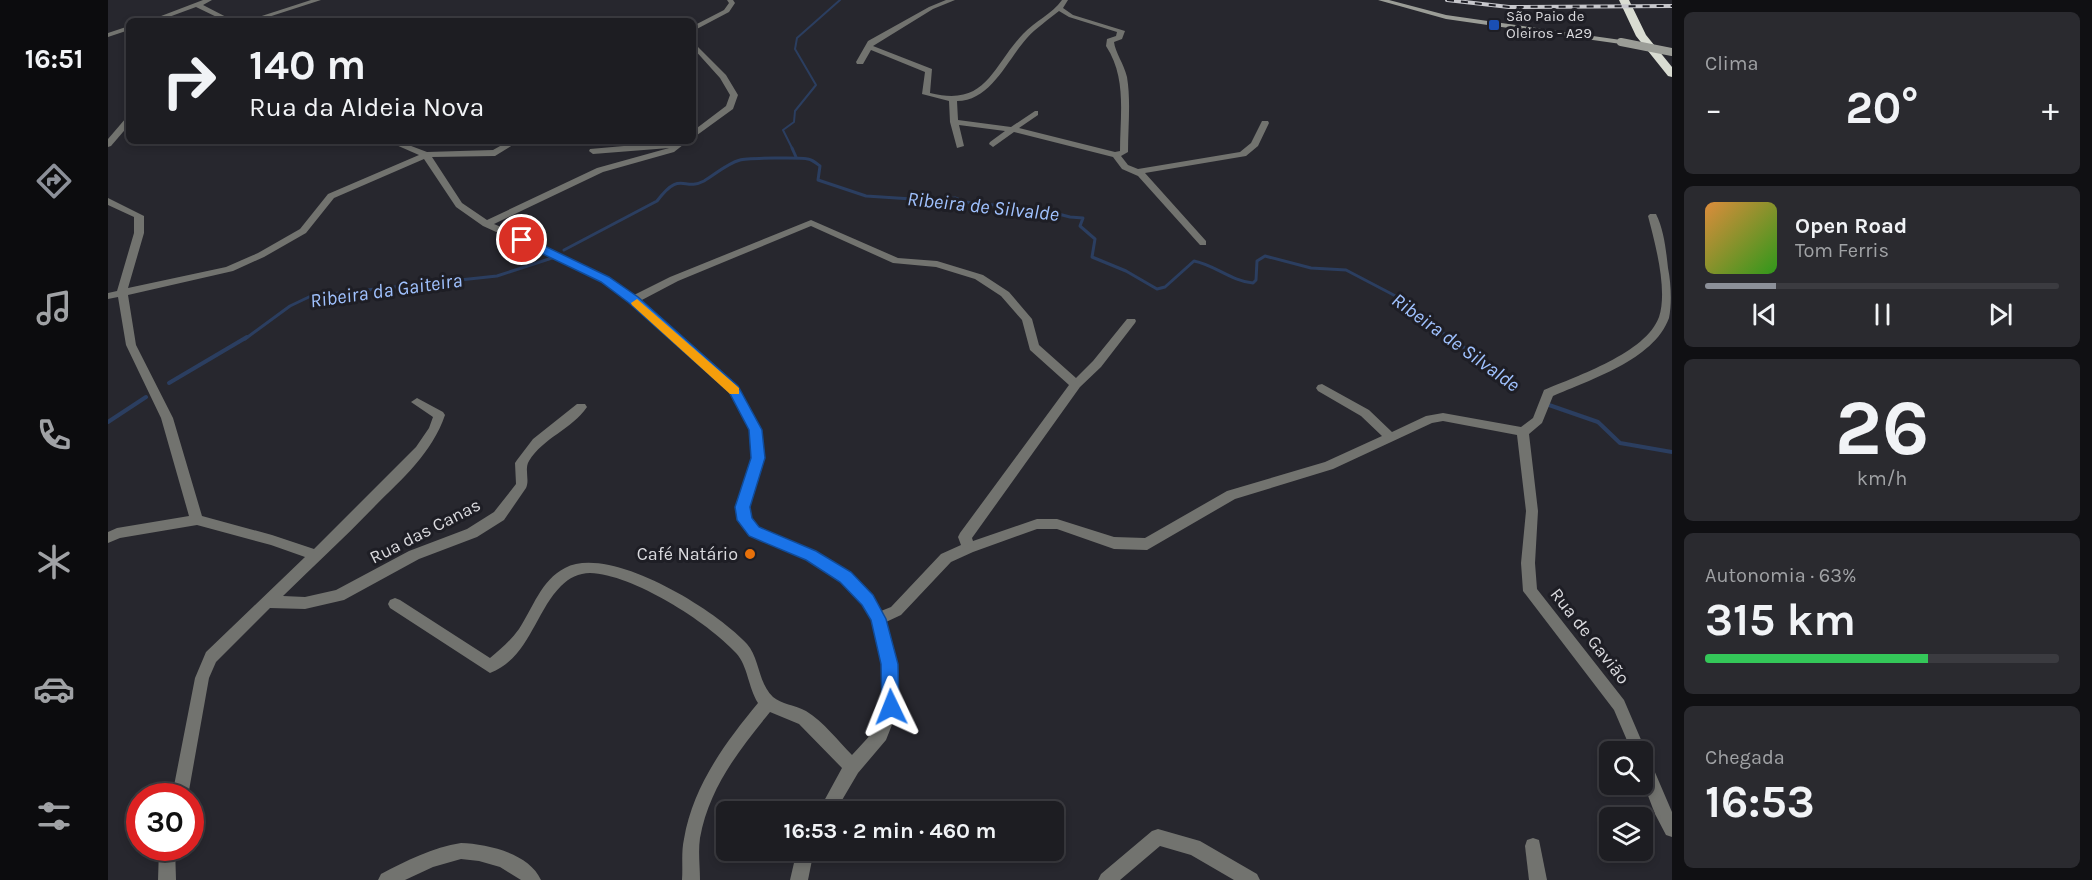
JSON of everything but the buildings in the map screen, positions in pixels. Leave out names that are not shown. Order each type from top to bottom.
[{"type":"highway","points":[[1624,0],[1641,36],[1672,74]]},
{"type":"highway","points":[[1634,0],[1652,37],[1672,63]]},
{"type":"main road","points":[[1381,0],[1446,17],[1672,52]]},
{"type":"street","points":[[160,18],[209,0]]},
{"type":"street","points":[[259,18],[318,0]]},
{"type":"street","points":[[696,27],[727,11],[732,3],[730,0]]},
{"type":"street","points":[[860,62],[869,47],[902,24],[951,0]]},
{"type":"street","points":[[869,47],[929,71],[926,94],[953,100],[982,92],[1026,35],[1059,8],[1065,0]]},
{"type":"street","points":[[198,5],[225,18]]},
{"type":"street","points":[[954,122],[1012,129],[1116,155],[1124,152],[1122,73],[1118,56],[1110,46],[1110,41],[1119,37],[1121,31],[1071,16],[1059,8]]},
{"type":"street","points":[[108,35],[126,29]]},
{"type":"street","points":[[696,47],[723,77],[734,95],[730,107],[696,133]]},
{"type":"street","points":[[953,100],[954,122],[960,146]]},
{"type":"street","points":[[993,144],[1035,113]]},
{"type":"street","points":[[108,144],[126,123]]},
{"type":"street","points":[[1138,172],[1243,154],[1255,144],[1265,123]]},
{"type":"street","points":[[398,144],[426,155],[459,205],[486,224],[605,280],[633,300],[734,389],[755,430],[758,458],[742,507],[745,520],[754,532],[811,555],[846,577],[868,600],[878,619],[890,664],[891,707],[881,735],[852,767],[832,801]]},
{"type":"street","points":[[108,296],[122,291],[229,269],[261,255],[303,231],[331,196],[426,155],[495,153],[510,144]]},
{"type":"street","points":[[593,151],[671,144]]},
{"type":"street","points":[[486,224],[600,170],[671,150],[680,144]]},
{"type":"street","points":[[1116,155],[1125,167],[1138,172],[1203,243]]},
{"type":"street","points":[[108,201],[138,216],[139,233],[122,291],[131,345],[166,417],[197,520]]},
{"type":"street","points":[[878,619],[896,611],[946,558],[1037,524],[1057,524],[1114,543],[1147,544],[1231,495],[1329,466],[1430,419],[1443,417],[1523,432],[1538,420],[1548,393],[1614,363],[1647,342],[1665,319],[1665,261],[1653,216]]},
{"type":"street","points":[[633,300],[674,279],[811,223],[896,261],[937,264],[979,277],[1005,294],[1027,319],[1034,347],[1077,384]]},
{"type":"street","points":[[968,548],[965,537],[1077,384],[1097,364],[1131,321]]},
{"type":"street","points":[[1322,388],[1365,413],[1391,438]]},
{"type":"street","points":[[182,783],[202,678],[210,657],[317,556],[421,451],[436,428],[439,415],[417,402]]},
{"type":"street","name":"Rua das Canas","points":[[266,602],[305,603],[339,596],[414,555],[472,533],[499,516],[522,484],[521,463],[537,442],[581,407]]},
{"type":"street","name":"Rua de Gavião","points":[[1523,432],[1532,511],[1528,563],[1530,591],[1619,705],[1635,741]]},
{"type":"street","points":[[108,538],[117,533],[197,520],[272,540],[317,556]]},
{"type":"street","points":[[395,604],[490,666],[506,655],[525,631],[543,596],[558,578],[574,569],[591,565],[609,569],[657,589],[702,615],[743,651],[758,688],[768,702],[803,718],[852,767]]},
{"type":"street","points":[[692,880],[692,839],[703,798],[722,759],[768,702]]},
{"type":"street","points":[[1653,783],[1672,829]]},
{"type":"street","points":[[1107,880],[1158,837],[1194,847],[1251,880]]},
{"type":"street","points":[[1533,846],[1538,880]]},
{"type":"street","points":[[387,880],[406,869],[460,851],[504,859],[532,880]]},
{"type":"street","points":[[167,861],[167,880]]},
{"type":"street","points":[[799,880],[803,861]]},
{"type":"waterway","points":[[792,148],[783,130],[794,122],[795,111],[816,85],[795,49],[797,38],[840,0]]},
{"type":"waterway","points":[[792,148],[796,157]]},
{"type":"waterway","name":"Ribeira de Silvalde","points":[[564,250],[657,201],[665,191],[677,184],[697,184],[740,160],[804,158],[820,166],[818,180],[866,196],[912,199],[926,197],[940,200],[955,198],[965,202],[1043,210],[1083,218],[1080,226],[1095,239],[1092,257],[1126,271],[1157,289],[1165,287],[1194,261],[1245,282],[1253,283],[1256,280],[1257,261],[1265,256],[1311,268],[1346,270],[1407,302],[1450,339]]},
{"type":"waterway","name":"Ribeira da Gaiteira","points":[[245,339],[290,306],[311,296],[497,276],[552,258]]},
{"type":"waterway","name":"Ribeira da Gaiteira","points":[[169,383],[247,337]]},
{"type":"waterway","name":"Ribeira de Silvalde","points":[[1448,337],[1502,374]]},
{"type":"waterway","name":"Ribeira da Gaiteira","points":[[108,422],[146,397]]},
{"type":"waterway","name":"Ribeira de Silvalde","points":[[1549,405],[1598,422],[1620,443],[1672,452]]},
{"type":"railway","points":[[1447,0],[1509,7],[1672,6]]},
{"type":"slow traffic","points":[[637,303],[735,391]]},
{"type":"place","name":"São Paio de Oleiros - A29","points":[[1494,25]]},
{"type":"place","name":"Café Natário","points":[[750,554]]},
{"type":"route","points":[[522,240],[605,280],[633,300],[734,389],[755,430],[758,458],[742,507],[745,520],[754,532],[811,555],[846,577],[868,600],[878,619],[890,664],[891,707]]}]
